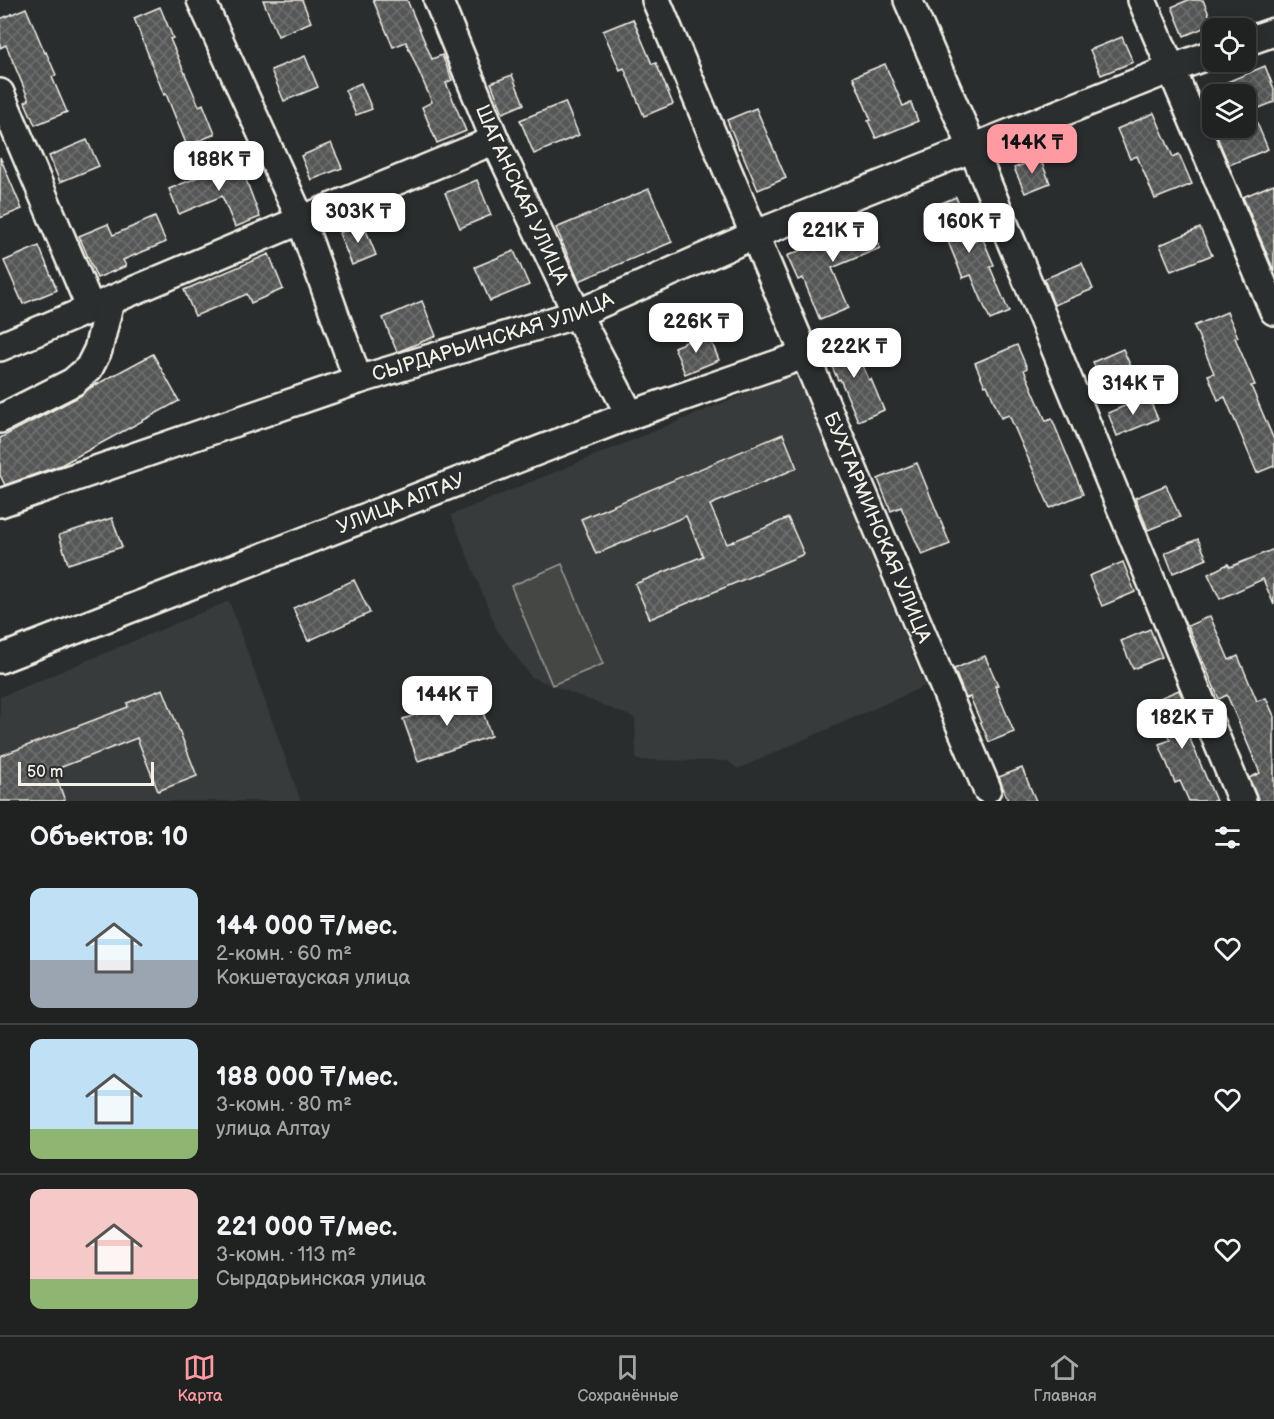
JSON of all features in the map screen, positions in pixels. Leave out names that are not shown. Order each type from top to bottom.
[{"type":"street","points":[[201,0],[302,220],[358,380]]},
{"type":"street","name":"ШАГАНСКАЯ УЛИЦА","points":[[438,0],[495,140],[577,314],[630,415]]},
{"type":"street","name":"БУХТАРМИНСКАЯ УЛИЦА","points":[[656,0],[987,789]]},
{"type":"street","points":[[908,0],[973,149],[1242,801]]},
{"type":"street","points":[[1142,0],[1274,311]]},
{"type":"street","points":[[1256,38],[1274,32]]},
{"type":"street","name":"СЫРДАРЬИНСКАЯ УЛИЦА","points":[[0,503],[358,380],[577,314],[754,235],[1202,58]]},
{"type":"street","points":[[0,93],[100,305],[98,350],[89,368],[73,382],[0,419]]},
{"type":"street","points":[[0,347],[495,140]]},
{"type":"street","name":"УЛИЦА АЛТАУ","points":[[3,650],[630,415],[804,355]]},
{"type":"shaded area","points":[[795,373],[853,498],[850,504],[925,686],[738,769],[728,761],[636,760],[635,718],[531,677],[497,630],[451,515]]},
{"type":"shaded area","points":[[562,564],[603,664],[552,685],[511,586]]},
{"type":"shaded area","points":[[229,601],[301,801],[0,801],[0,697]]},
{"type":"building","points":[[263,0],[302,0],[311,22],[278,36]]},
{"type":"building","points":[[373,0],[407,0],[432,59],[442,55],[452,80],[446,83],[466,131],[437,143],[422,107],[432,102],[406,42],[393,47]]},
{"type":"building","points":[[1188,0],[1203,0],[1210,18],[1202,18],[1202,29],[1184,36],[1172,7]]},
{"type":"building","points":[[160,7],[173,38],[170,39],[199,106],[203,104],[215,134],[187,146],[134,18]]},
{"type":"building","points":[[26,8],[56,75],[52,77],[67,112],[35,125],[25,102],[29,100],[6,45],[0,48],[0,19]]},
{"type":"building","points":[[633,19],[652,64],[656,63],[673,104],[644,116],[624,68],[620,70],[603,31]]},
{"type":"building","points":[[1122,37],[1133,62],[1101,75],[1090,50]]},
{"type":"building","points":[[305,56],[318,87],[284,101],[271,70]]},
{"type":"building","points":[[885,64],[903,106],[911,103],[918,121],[876,138],[853,77]]},
{"type":"building","points":[[1265,66],[1274,89],[1274,102],[1256,109],[1256,84],[1223,84],[1256,72],[1256,70]]},
{"type":"building","points":[[512,75],[524,104],[503,113],[491,83]]},
{"type":"building","points":[[361,83],[372,109],[356,115],[345,90]]},
{"type":"building","points":[[565,102],[579,135],[534,154],[520,120]]},
{"type":"building","points":[[756,108],[786,178],[758,190],[727,120]]},
{"type":"building","points":[[1154,113],[1173,157],[1179,154],[1192,184],[1155,199],[1137,156],[1130,159],[1117,129]]},
{"type":"building","points":[[1256,120],[1268,149],[1229,165],[1217,138],[1256,138]]},
{"type":"building","points":[[87,140],[99,166],[60,182],[49,156]]},
{"type":"building","points":[[331,143],[342,168],[311,180],[301,156]]},
{"type":"building","points":[[237,156],[260,217],[235,227],[222,196],[179,214],[169,189],[213,171],[212,167]]},
{"type":"building","points":[[0,157],[22,209],[0,218]]},
{"type":"building","points":[[1040,158],[1050,183],[1025,193],[1014,168]]},
{"type":"building","points":[[477,180],[491,215],[460,228],[445,193]]},
{"type":"building","points":[[1274,184],[1274,271],[1243,197]]},
{"type":"building","points":[[649,189],[672,242],[579,281],[556,228]]},
{"type":"building","points":[[956,197],[974,241],[982,237],[994,265],[990,267],[1009,312],[990,320],[971,275],[963,278],[945,234],[938,237],[927,209]]},
{"type":"building","points":[[866,214],[880,248],[832,268],[849,308],[820,320],[803,278],[798,280],[787,256],[836,235],[833,228]]},
{"type":"building","points":[[155,217],[166,242],[123,260],[126,266],[97,278],[79,236],[108,224],[113,235]]},
{"type":"building","points":[[363,223],[376,255],[352,265],[339,233]]},
{"type":"building","points":[[1200,228],[1212,255],[1171,271],[1160,245]]},
{"type":"building","points":[[39,246],[57,290],[23,304],[4,261]]},
{"type":"building","points":[[514,251],[529,285],[490,301],[475,267]]},
{"type":"building","points":[[269,254],[283,289],[251,303],[247,294],[195,316],[184,290]]},
{"type":"building","points":[[1082,263],[1093,289],[1054,305],[1044,279]]},
{"type":"building","points":[[422,301],[436,336],[397,352],[383,318]]},
{"type":"building","points":[[1227,312],[1238,337],[1235,338],[1255,385],[1251,386],[1274,440],[1274,466],[1257,473],[1225,397],[1218,400],[1208,375],[1214,373],[1194,326]]},
{"type":"building","points":[[708,333],[719,360],[685,374],[674,347]]},
{"type":"building","points":[[851,338],[884,410],[858,421],[824,349]]},
{"type":"building","points":[[1017,345],[1027,368],[1024,370],[1046,421],[1052,419],[1083,494],[1050,508],[1009,415],[1001,418],[975,363]]},
{"type":"building","points":[[1123,349],[1132,369],[1101,382],[1093,362]]},
{"type":"building","points":[[153,354],[179,401],[61,465],[5,485],[0,475],[0,438]]},
{"type":"building","points":[[1148,396],[1158,419],[1117,436],[1108,413]]},
{"type":"building","points":[[783,434],[797,468],[710,505],[727,544],[788,518],[804,554],[650,619],[635,584],[703,556],[686,516],[596,554],[581,519]]},
{"type":"building","points":[[917,463],[950,544],[922,555],[901,507],[891,511],[878,479]]},
{"type":"building","points":[[1166,485],[1180,517],[1148,530],[1135,498]]},
{"type":"building","points":[[112,518],[122,547],[68,564],[59,535]]},
{"type":"building","points":[[1198,539],[1207,559],[1173,573],[1165,553]]},
{"type":"building","points":[[1274,549],[1274,605],[1263,579],[1220,599],[1208,574],[1228,564],[1230,567]]},
{"type":"building","points":[[1123,562],[1135,592],[1102,606],[1089,576]]},
{"type":"building","points":[[354,580],[370,613],[308,641],[293,608]]},
{"type":"building","points":[[1210,616],[1229,660],[1238,656],[1257,701],[1266,698],[1274,716],[1274,801],[1259,801],[1249,778],[1260,773],[1227,695],[1219,699],[1188,626]]},
{"type":"building","points":[[1150,629],[1162,657],[1133,669],[1121,641]]},
{"type":"building","points":[[985,656],[998,685],[995,686],[1014,732],[989,742],[970,697],[966,698],[954,669]]},
{"type":"building","points":[[163,689],[197,776],[158,791],[137,738],[54,770],[65,801],[0,801],[0,756],[128,707],[127,703]]},
{"type":"building","points":[[1179,690],[1188,712],[1180,715],[1216,801],[1189,801],[1180,781],[1175,783],[1159,744],[1170,740],[1153,701]]},
{"type":"building","points":[[477,694],[491,736],[418,761],[403,719]]},
{"type":"building","points":[[1022,768],[1036,801],[1008,801],[999,777]]}]
